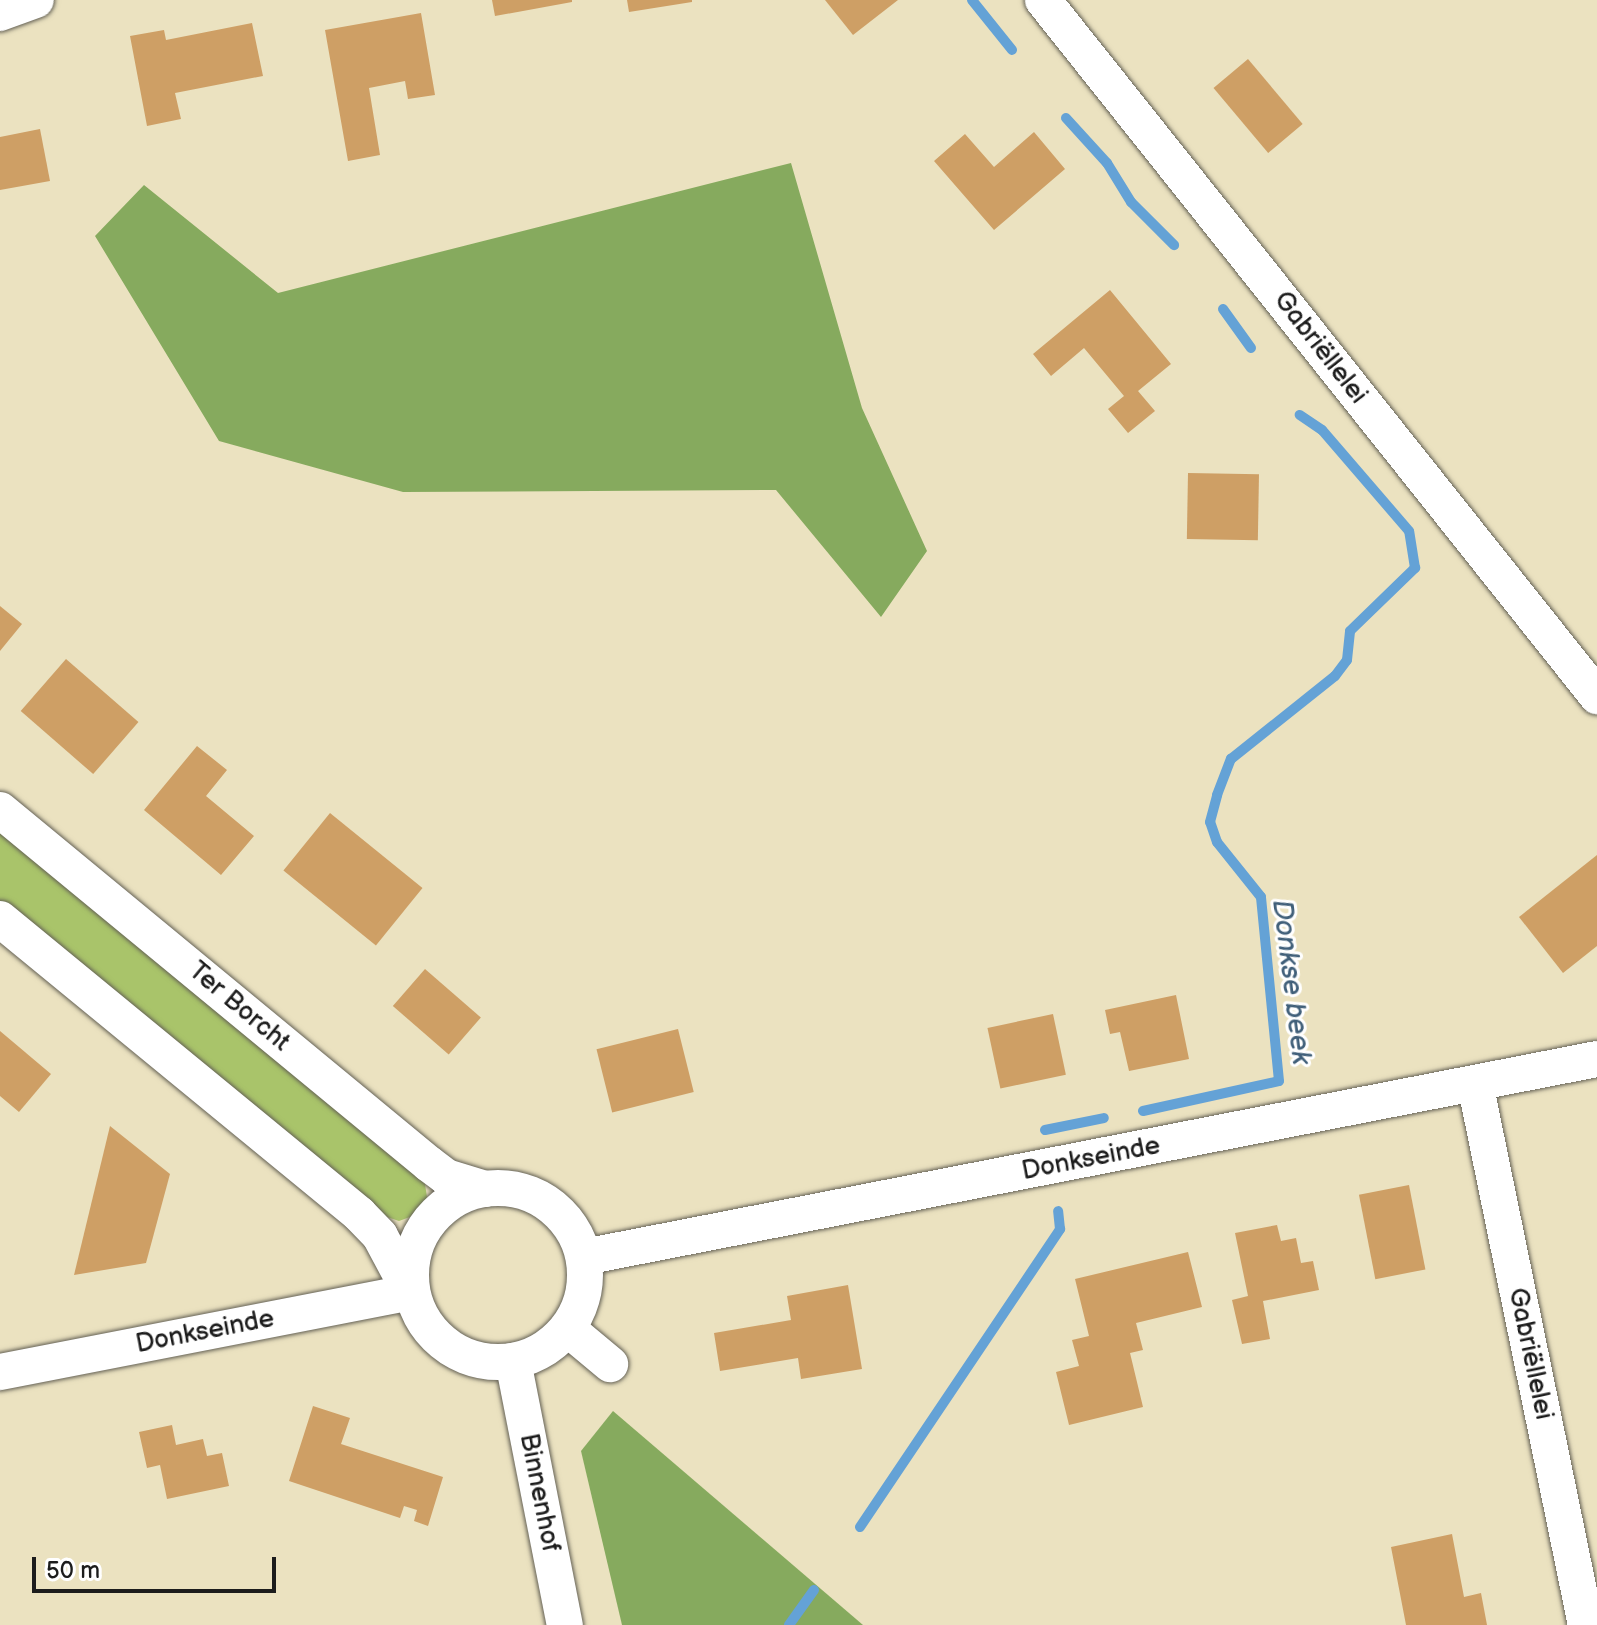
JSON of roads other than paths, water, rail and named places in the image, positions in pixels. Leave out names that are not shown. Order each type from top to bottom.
[{"type":"street","points":[[0,13],[36,0]]},
{"type":"street","name":"Gabriëllelei","points":[[1043,0],[1597,696]]},
{"type":"street","name":"Ter Borcht","points":[[0,810],[429,1164],[446,1177],[485,1189]]},
{"type":"street","points":[[0,919],[359,1214],[380,1236],[410,1292],[441,1341],[476,1359],[513,1361],[535,1354],[568,1329],[580,1309],[584,1257],[568,1221],[550,1205],[520,1192],[485,1189],[452,1198],[434,1216],[413,1250],[410,1292]]},
{"type":"street","name":"Donkseinde","points":[[584,1257],[1597,1059]]},
{"type":"street","name":"Gabriëllelei","points":[[1475,1083],[1586,1625]]},
{"type":"street","name":"Donkseinde","points":[[0,1372],[410,1292]]},
{"type":"street","points":[[568,1329],[610,1364]]},
{"type":"street","name":"Binnenhof","points":[[513,1361],[565,1625]]},
{"type":"waterway","name":"Donkse beek","points":[[972,0],[1012,50]]},
{"type":"waterway","name":"Donkse beek","points":[[1066,118],[1107,163],[1131,202],[1174,245]]},
{"type":"waterway","name":"Donkse beek","points":[[1223,309],[1251,348]]},
{"type":"waterway","name":"Donkse beek","points":[[1143,1111],[1279,1081],[1261,897],[1217,842],[1210,822],[1217,795],[1231,759],[1335,676],[1347,660],[1350,631],[1415,568],[1409,531],[1322,430],[1300,415]]},
{"type":"waterway","name":"Donkse beek","points":[[1045,1130],[1104,1118]]},
{"type":"waterway","name":"Donkse beek","points":[[860,1527],[1060,1229],[1058,1211]]},
{"type":"waterway","name":"Donkse beek","points":[[789,1625],[814,1590]]}]
